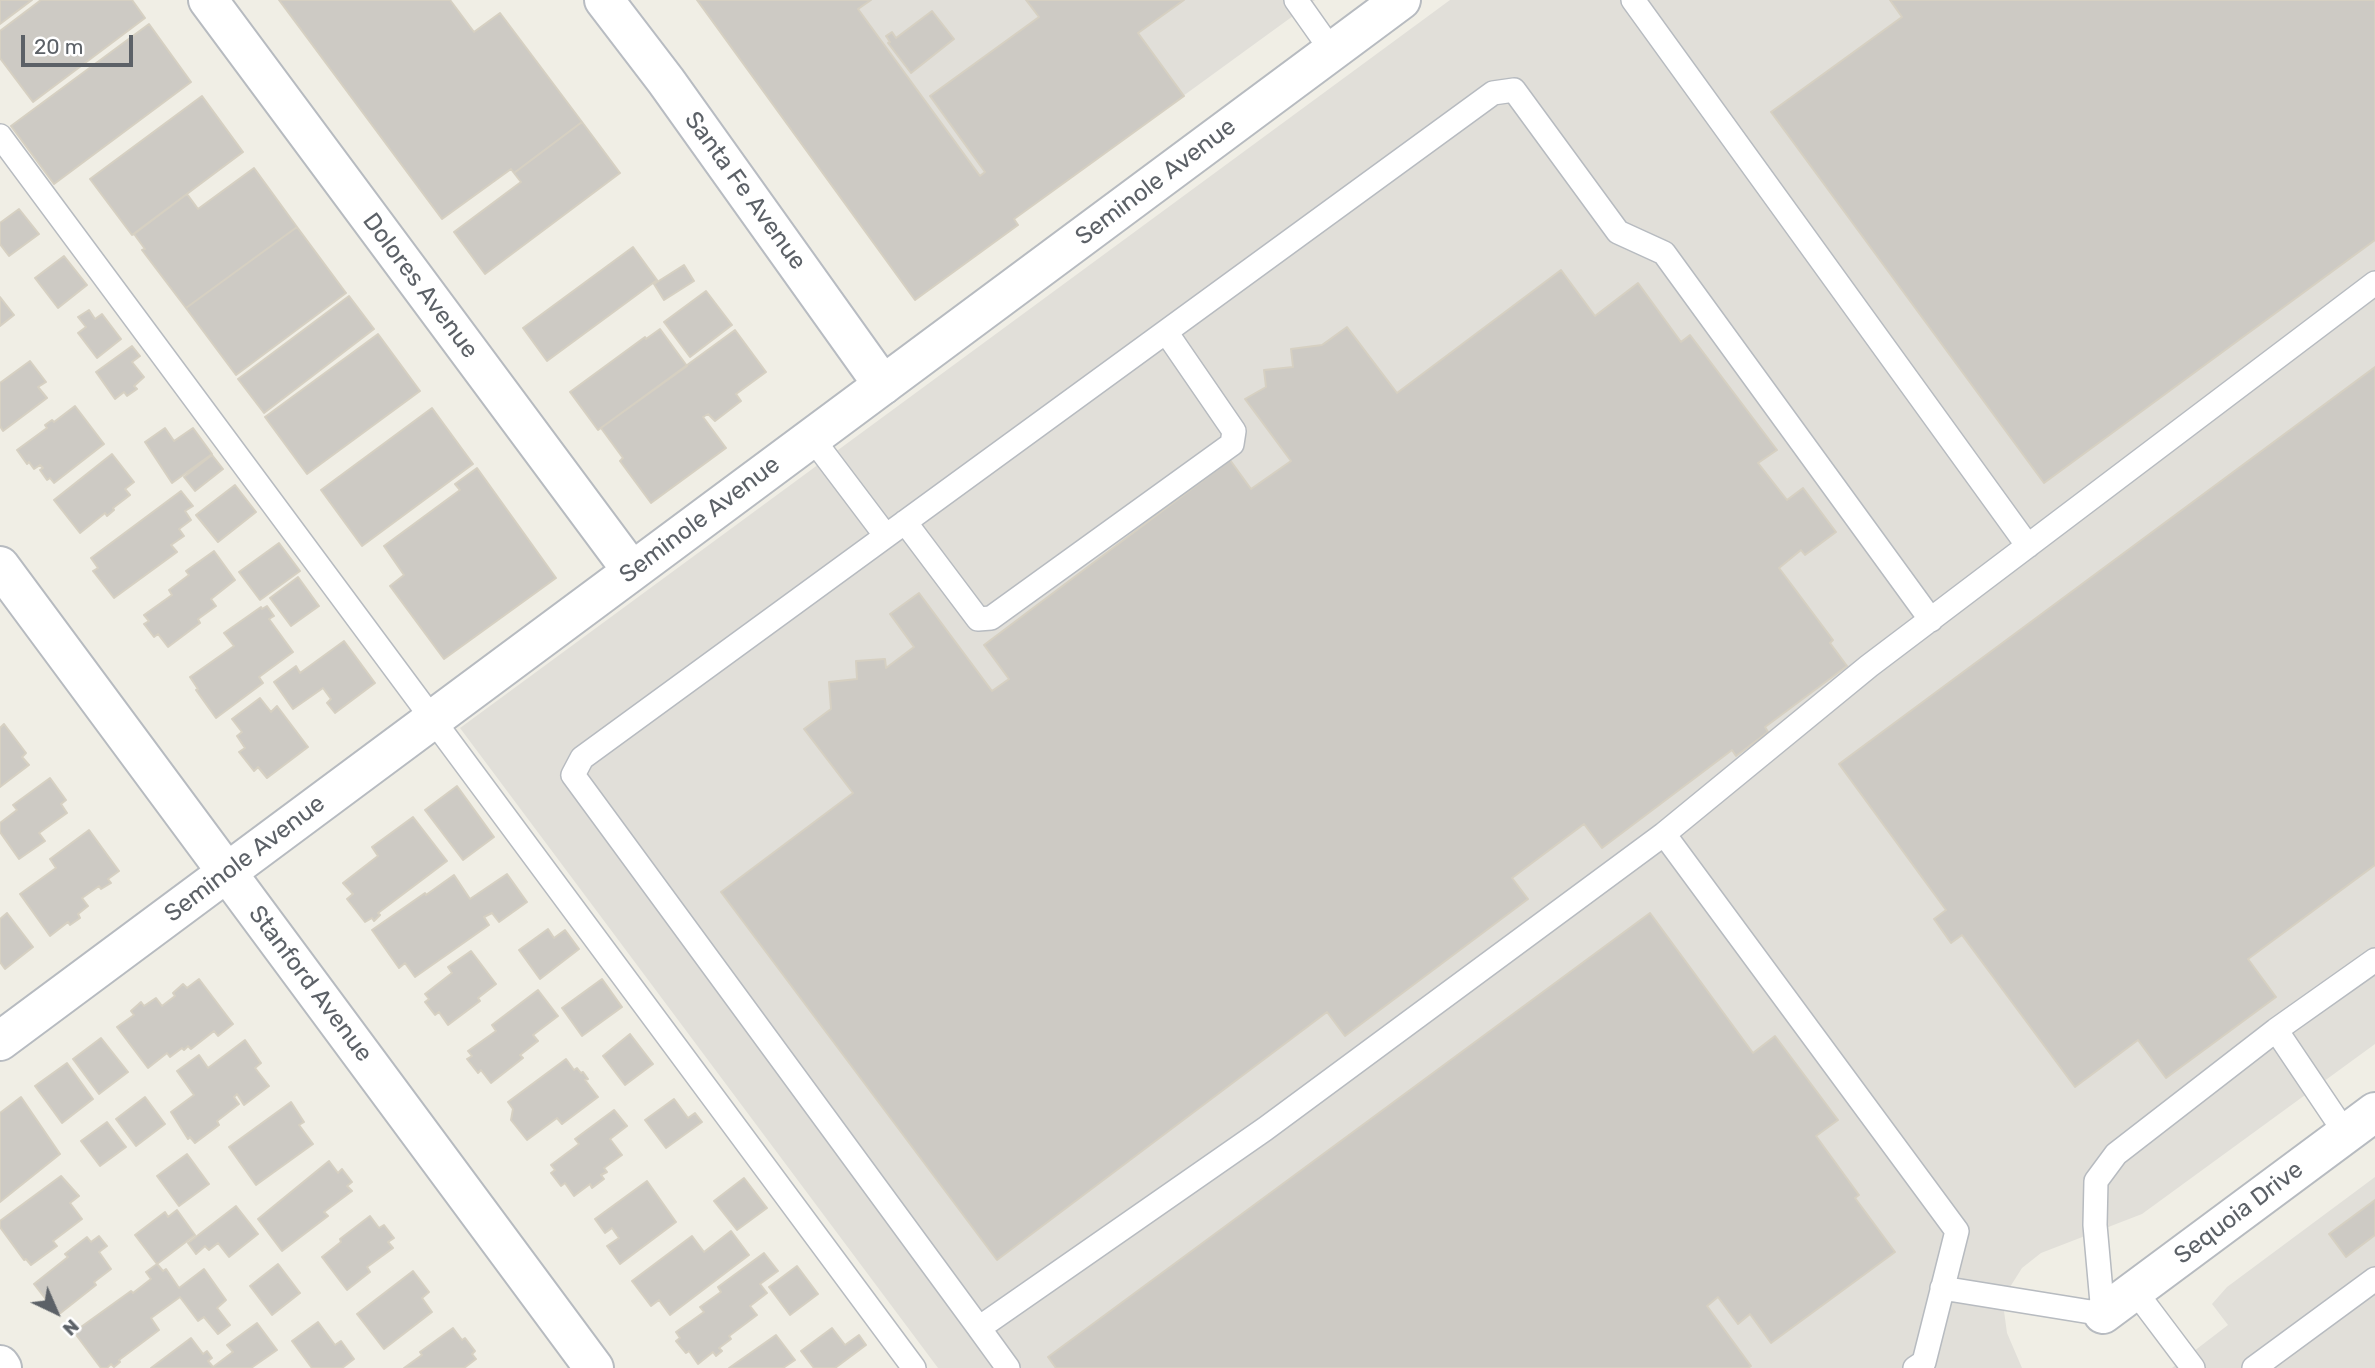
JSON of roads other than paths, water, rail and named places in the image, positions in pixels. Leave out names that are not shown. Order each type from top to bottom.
[{"type":"street","name":"Dolores Avenue","points":[[208,0],[632,571]]},
{"type":"street","name":"Santa Fe Avenue","points":[[604,0],[666,81],[883,384]]},
{"type":"street","name":"Seminole Avenue","points":[[0,1041],[1401,0]]},
{"type":"street","name":"Stanford Avenue","points":[[0,566],[594,1368]]},
{"type":"street","name":"Sequoia Drive","points":[[2103,1314],[2360,1123]]},
{"type":"lane","points":[[1296,0],[1332,51]]},
{"type":"lane","points":[[1633,0],[2028,546]]},
{"type":"lane","points":[[1007,1368],[573,775],[582,758],[1493,93],[1514,90],[1618,232],[1664,253],[1931,620]]},
{"type":"lane","points":[[0,136],[914,1368]]},
{"type":"lane","points":[[979,1328],[1265,1129],[1664,834],[1869,666],[2375,283]]},
{"type":"lane","points":[[905,522],[978,619],[991,618],[1233,444],[1234,431],[1166,332]]},
{"type":"lane","points":[[812,438],[886,536]]},
{"type":"lane","points":[[1664,834],[1957,1231],[1924,1362],[1915,1368]]},
{"type":"lane","points":[[1942,1288],[2103,1314],[2095,1225],[2096,1181],[2116,1154],[2276,1030],[2375,960]]},
{"type":"lane","points":[[2276,1030],[2360,1123]]},
{"type":"lane","points":[[2254,1368],[2375,1279]]},
{"type":"lane","points":[[2135,1291],[2193,1368]]}]
